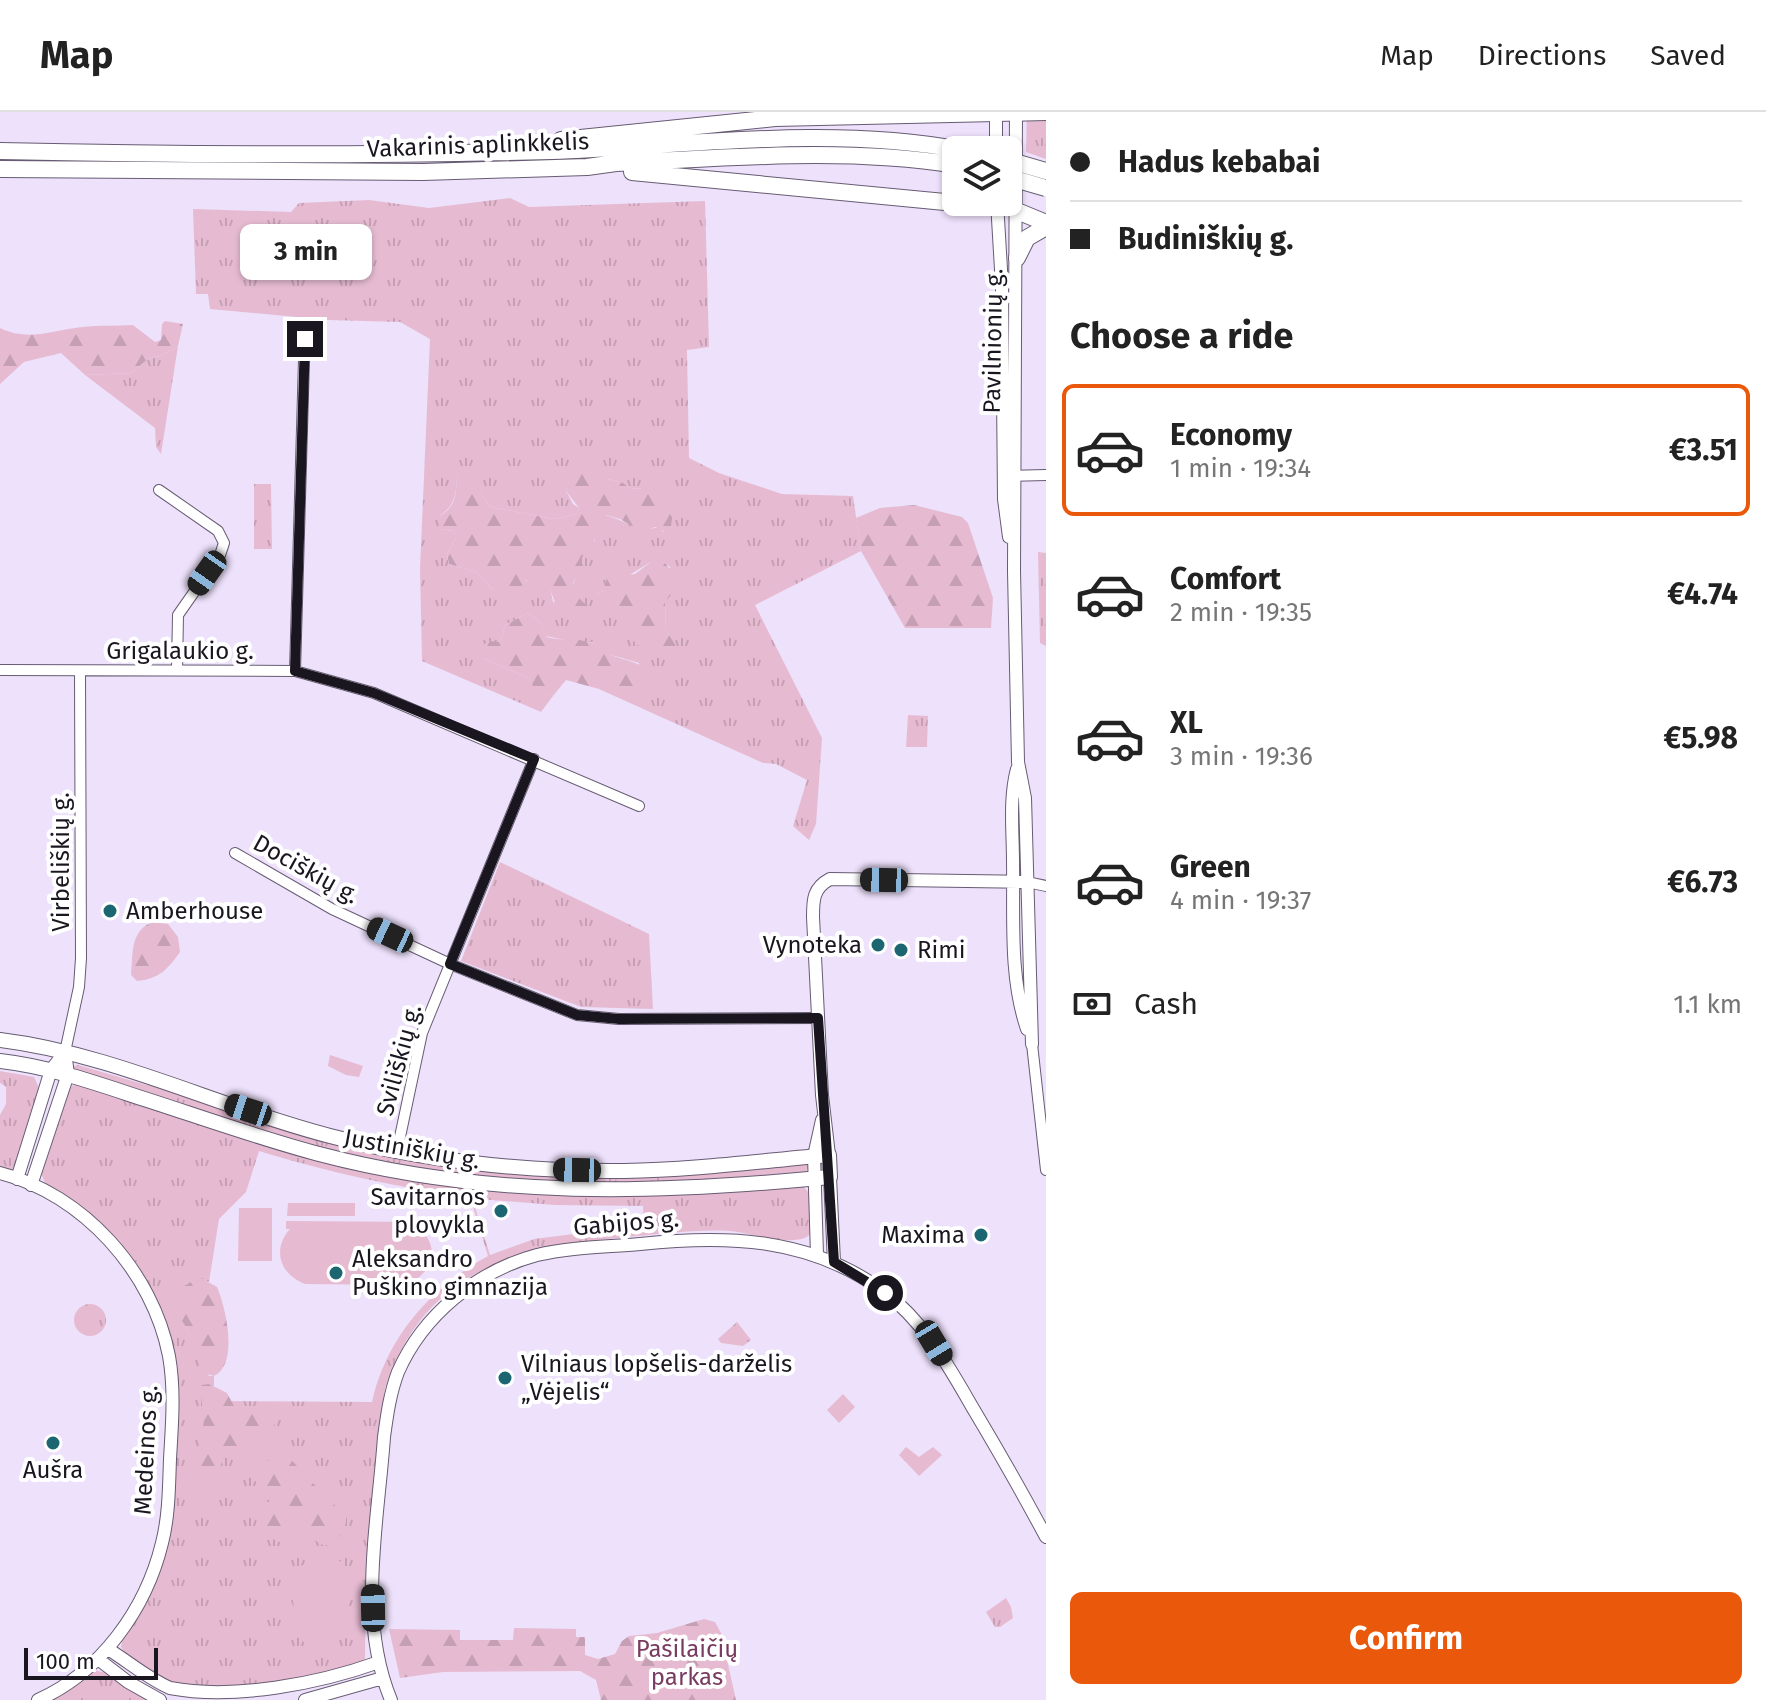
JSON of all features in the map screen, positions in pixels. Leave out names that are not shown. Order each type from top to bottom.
[{"type":"highway","points":[[496,150],[534,143],[765,119],[1046,112]]},
{"type":"highway","name":"Vakarinis aplinkkelis","points":[[0,169],[373,172],[587,167],[916,143],[942,147]]},
{"type":"highway","name":"Vakarinis aplinkkelis","points":[[0,151],[225,154],[860,147],[942,162]]},
{"type":"highway","points":[[1022,164],[1046,171]]},
{"type":"highway","points":[[587,167],[942,200]]},
{"type":"highway","points":[[1022,181],[1046,188]]},
{"type":"highway","points":[[1022,214],[1046,225]]},
{"type":"highway","points":[[1017,258],[1027,238],[1046,225]]},
{"type":"main road","name":"Justiniškių g.","points":[[0,1040],[65,1052],[329,1136],[477,1164],[553,1170],[625,1171],[822,1156]]},
{"type":"main road","name":"Justiniškių g.","points":[[0,1061],[68,1074],[318,1154],[392,1171],[466,1183],[559,1190],[640,1191],[822,1178]]},
{"type":"main road","points":[[822,1156],[822,1178]]},
{"type":"street","name":"Pavilnionių g.","points":[[1013,136],[1016,112]]},
{"type":"street","points":[[996,113],[996,136]]},
{"type":"street","name":"Pavilnionių g.","points":[[1003,216],[1002,286],[1009,476]]},
{"type":"street","name":"Pavilnionių g.","points":[[1006,216],[1017,258],[1006,516],[1014,571],[1018,762],[1013,798],[1017,981],[1032,1044]]},
{"type":"street","points":[[305,325],[295,671],[374,693],[639,806]]},
{"type":"street","points":[[1009,476],[1046,475]]},
{"type":"street","points":[[159,490],[221,534],[224,543],[220,555],[178,615],[177,670]]},
{"type":"street","name":"Grigalaukio g.","points":[[0,670],[295,671]]},
{"type":"street","name":"Virbeliškių g.","points":[[65,1052],[79,987],[81,958],[80,671]]},
{"type":"street","name":"Sviliškių g.","points":[[397,1151],[422,1033],[534,759]]},
{"type":"street","name":"Pavilnionių g.","points":[[1018,762],[1025,798],[1032,1044],[1046,1170]]},
{"type":"street","name":"Dociškių g.","points":[[235,853],[316,901],[450,964],[577,1015],[619,1019],[818,1018]]},
{"type":"street","points":[[822,1156],[823,1114],[813,896],[822,883],[830,879],[1027,882],[1046,886]]},
{"type":"street","points":[[17,1179],[51,1070],[65,1052]]},
{"type":"street","points":[[31,1185],[68,1074],[65,1052]]},
{"type":"street","name":"Medeinos g.","points":[[0,1173],[31,1185],[78,1213],[114,1246],[133,1270],[150,1301],[169,1353],[173,1399],[169,1483],[162,1542],[141,1599],[103,1654],[56,1691],[38,1700]]},
{"type":"street","points":[[817,1255],[822,1178]]},
{"type":"street","points":[[822,1178],[834,1262]]},
{"type":"street","name":"Gabijos g.","points":[[391,1700],[379,1662],[373,1625],[373,1591],[387,1412],[397,1374],[420,1334],[450,1302],[505,1267],[553,1252],[706,1239],[742,1239],[817,1255],[834,1262],[885,1293],[915,1320],[934,1343],[1046,1537]]},
{"type":"street","points":[[103,1654],[185,1693],[215,1698],[250,1698],[379,1662]]},
{"type":"street","points":[[103,1654],[128,1682],[160,1700]]},
{"type":"street","points":[[305,1700],[383,1678]]},
{"type":"green space","points":[[1027,112],[1046,112],[1046,159],[1026,152]]},
{"type":"green space","points":[[510,198],[529,207],[705,201],[709,347],[687,350],[689,458],[719,473],[782,494],[853,496],[861,551],[755,605],[822,738],[816,824],[809,840],[793,826],[807,780],[599,689],[602,683],[639,697],[639,663],[608,654],[592,642],[546,636],[540,622],[528,613],[505,625],[501,642],[483,658],[526,677],[553,696],[541,712],[422,661],[420,568],[430,339],[400,322],[329,320],[210,309],[208,294],[196,294],[193,209],[291,212],[299,203],[369,200],[429,208]],"holes":[[[487,469],[479,480],[482,496],[491,507],[554,519],[577,514],[579,508],[566,491],[571,477],[602,478],[631,489],[643,488],[673,498],[671,529],[663,532],[659,527],[645,528],[605,515],[597,526],[595,541],[582,557],[572,588],[576,597],[587,606],[553,602],[550,590],[538,580],[493,590],[476,572],[449,564],[447,554],[457,536],[454,531],[439,529],[439,516],[454,500],[457,477]],[[651,562],[664,562],[670,567],[665,601],[666,630],[676,646],[655,647],[617,603],[596,595]]]},
{"type":"green space","points":[[165,321],[183,324],[178,346],[148,359],[131,373],[85,375],[61,353],[24,362],[0,384],[0,328],[31,335],[88,326],[133,325],[155,342],[161,340]]},
{"type":"green space","points":[[178,346],[161,454],[156,447],[155,428],[85,375],[131,373],[148,359]]},
{"type":"green space","points":[[485,463],[487,469],[480,481],[482,496],[491,507],[554,519],[577,514],[579,508],[566,491],[572,472],[591,469],[601,471],[607,479],[623,483],[631,489],[643,488],[645,483],[668,489],[674,498],[671,529],[667,533],[655,527],[642,532],[606,515],[598,527],[592,552],[582,557],[582,570],[574,580],[575,593],[588,606],[580,617],[561,612],[546,585],[538,581],[526,580],[519,589],[493,590],[476,572],[449,564],[447,554],[457,536],[454,531],[439,529],[439,516],[449,509],[454,500],[457,477]]},
{"type":"green space","points":[[254,484],[271,484],[272,549],[254,549]]},
{"type":"green space","points":[[914,505],[962,517],[968,523],[993,598],[991,628],[905,628],[861,551],[856,518],[880,508]]},
{"type":"green space","points":[[1038,552],[1046,553],[1046,646],[1040,643]]},
{"type":"green space","points":[[651,562],[664,562],[673,577],[674,587],[665,601],[666,630],[676,646],[676,651],[670,653],[664,648],[655,647],[650,652],[633,641],[624,624],[623,611],[617,603],[605,607],[594,604],[596,595],[604,590],[607,577],[635,574]]},
{"type":"green space","points":[[528,613],[540,622],[547,637],[593,643],[611,655],[637,664],[646,671],[652,686],[638,697],[602,684],[599,689],[566,680],[553,696],[539,690],[526,677],[483,658],[478,649],[489,641],[501,642],[505,625]]},
{"type":"green space","points":[[908,715],[928,716],[927,747],[906,747]]},
{"type":"green space","points":[[500,862],[649,934],[653,1009],[581,1007],[461,961]]},
{"type":"green space","points":[[153,922],[168,924],[178,937],[180,952],[162,972],[137,981],[131,975],[134,944],[140,931]]},
{"type":"green space","points":[[330,1055],[363,1066],[359,1077],[346,1075],[328,1066]]},
{"type":"green space","points":[[78,1065],[479,1168],[805,1162],[809,1167],[805,1173],[697,1182],[567,1185],[421,1171],[304,1144],[74,1069]]},
{"type":"green space","points":[[0,1071],[34,1077],[40,1090],[16,1168],[10,1171],[0,1169],[0,1115],[6,1104],[6,1087],[0,1083]]},
{"type":"green space","points":[[77,1083],[280,1147],[499,1191],[637,1196],[803,1186],[809,1193],[812,1232],[798,1240],[718,1231],[586,1241],[512,1258],[479,1272],[449,1291],[424,1316],[402,1348],[385,1388],[366,1571],[365,1659],[252,1692],[174,1684],[125,1653],[121,1647],[123,1635],[152,1586],[177,1418],[148,1286],[45,1183],[41,1173],[67,1089]],"holes":[[[259,1151],[363,1178],[470,1197],[488,1256],[448,1283],[414,1317],[388,1357],[372,1402],[203,1401],[209,1384],[214,1386],[214,1376],[209,1376],[171,1301],[201,1279],[209,1282],[219,1219],[246,1192]],[[480,1199],[555,1205],[643,1206],[644,1225],[534,1239],[490,1255],[474,1204]]]},
{"type":"green space","points":[[288,1203],[355,1203],[355,1216],[287,1216]]},
{"type":"green space","points":[[239,1208],[272,1208],[272,1261],[238,1261]]},
{"type":"green space","points":[[286,1221],[427,1222],[427,1229],[421,1230],[431,1246],[430,1262],[421,1275],[405,1285],[305,1284],[290,1275],[281,1261],[281,1245],[290,1229],[286,1229]]},
{"type":"green space","points":[[201,1278],[217,1287],[227,1321],[226,1360],[222,1370],[214,1376],[204,1373],[190,1334],[170,1301],[174,1292]]},
{"type":"green space","points":[[90,1304],[101,1309],[106,1320],[101,1331],[90,1336],[79,1331],[74,1320],[79,1309]]},
{"type":"green space","points":[[737,1322],[751,1340],[743,1346],[721,1343],[718,1339]]},
{"type":"green space","points":[[209,1384],[227,1393],[241,1413],[257,1414],[270,1408],[278,1415],[276,1423],[251,1451],[224,1459],[215,1487],[205,1491],[196,1488],[194,1482],[204,1420],[200,1389],[202,1385]]},
{"type":"green space","points":[[843,1394],[855,1407],[839,1423],[827,1410]]},
{"type":"green space","points":[[906,1447],[919,1457],[933,1447],[942,1455],[919,1476],[899,1455]]},
{"type":"green space","points":[[283,1451],[333,1501],[338,1513],[346,1518],[343,1531],[324,1546],[307,1535],[296,1534],[279,1542],[270,1537],[257,1521],[255,1511],[273,1499],[264,1486],[251,1479],[255,1469]]},
{"type":"green space","points":[[343,1561],[345,1585],[304,1588],[302,1565]]},
{"type":"green space","points":[[346,1587],[348,1611],[295,1616],[292,1592]]},
{"type":"green space","points":[[1006,1598],[1013,1618],[995,1627],[986,1612]]},
{"type":"green space","points":[[348,1615],[350,1638],[303,1642],[301,1619]]},
{"type":"green space","name":"Pašilaičių parkas","points":[[704,1619],[715,1622],[721,1633],[736,1700],[601,1700],[596,1680],[580,1671],[443,1672],[400,1678],[389,1629],[460,1630],[460,1640],[513,1640],[514,1628],[576,1629],[576,1637],[585,1637],[585,1655],[598,1659],[615,1654],[622,1641],[629,1636],[657,1633]]},
{"type":"green space","points":[[94,1670],[110,1674],[150,1700],[49,1700]]},
{"type":"place","name":"Amberhouse","points":[[110,911]]},
{"type":"place","name":"Vynoteka","points":[[878,945]]},
{"type":"place","name":"Rimi","points":[[901,950]]},
{"type":"place","name":"Savitarnos plovykla","points":[[501,1211]]},
{"type":"place","name":"Maxima","points":[[981,1235]]},
{"type":"place","name":"Aleksandro Puškino gimnazija","points":[[336,1273]]},
{"type":"place","name":"Vilniaus lopšelis-darželis „Vėjelis“","points":[[505,1378]]},
{"type":"place","name":"Aušra","points":[[53,1443]]},
{"type":"route","points":[[305,339],[295,671],[374,693],[534,759],[450,964],[577,1015],[619,1019],[818,1018],[834,1262],[885,1293]]}]
